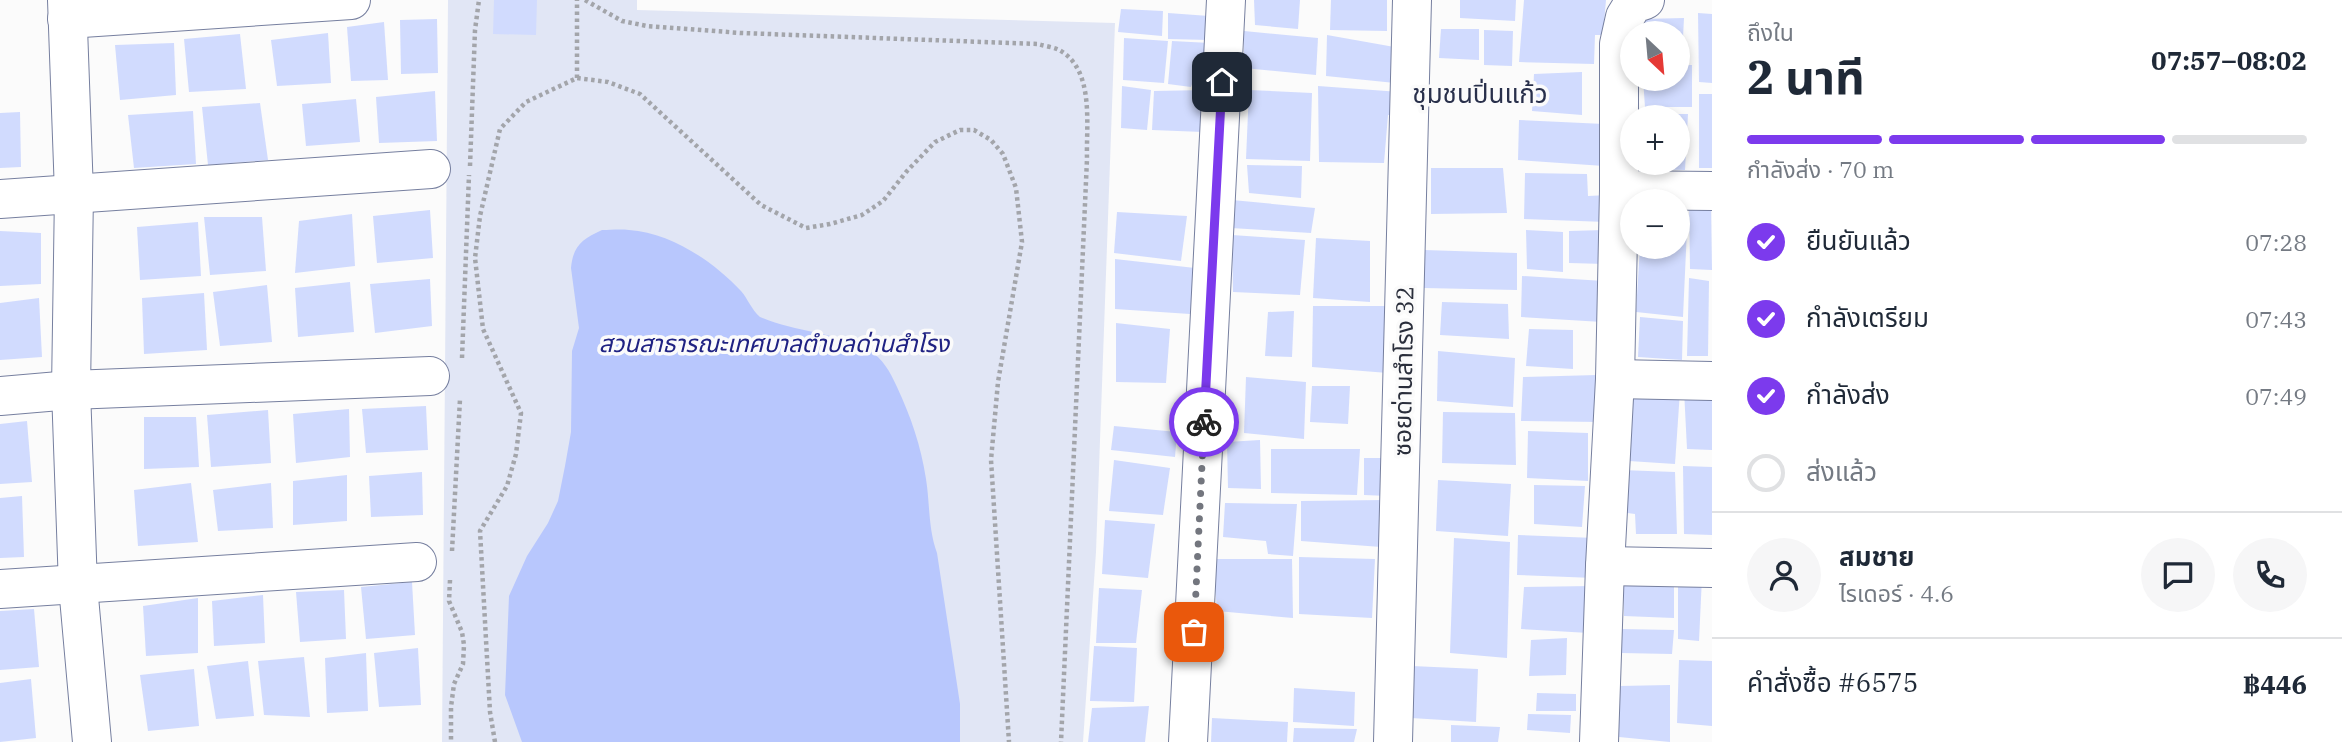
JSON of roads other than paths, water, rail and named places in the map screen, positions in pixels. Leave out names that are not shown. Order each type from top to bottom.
[{"type":"street","points":[[92,742],[78,586],[71,390],[74,193],[67,10],[351,0]]},
{"type":"street","points":[[1188,742],[1226,0]]},
{"type":"street","name":"ซอยด่านสำโรง 32","points":[[1393,742],[1412,0]]},
{"type":"street","points":[[1599,742],[1615,379],[1619,44],[1629,10],[1633,4],[1645,0]]},
{"type":"street","points":[[0,199],[431,169]]},
{"type":"street","points":[[1619,190],[1712,191]]},
{"type":"street","points":[[0,396],[71,390],[430,376]]},
{"type":"street","points":[[1615,379],[1712,381]]},
{"type":"street","points":[[0,589],[417,562]]},
{"type":"street","points":[[1605,566],[1712,568]]},
{"type":"water","points":[[602,230],[645,232],[676,243],[718,269],[741,291],[760,317],[855,344],[873,353],[886,366],[911,421],[924,467],[960,704],[960,742],[522,742],[505,695],[509,596],[527,556],[558,501],[571,432],[572,351],[579,328],[572,260],[580,244]]},
{"type":"district","name":"ชุมชนปิ่นแก้ว","points":[[1480,93]]},
{"type":"park label","name":"สวนสาธารณะเทศบาลตำบลด่านสำโรง","points":[[774,343]]}]
